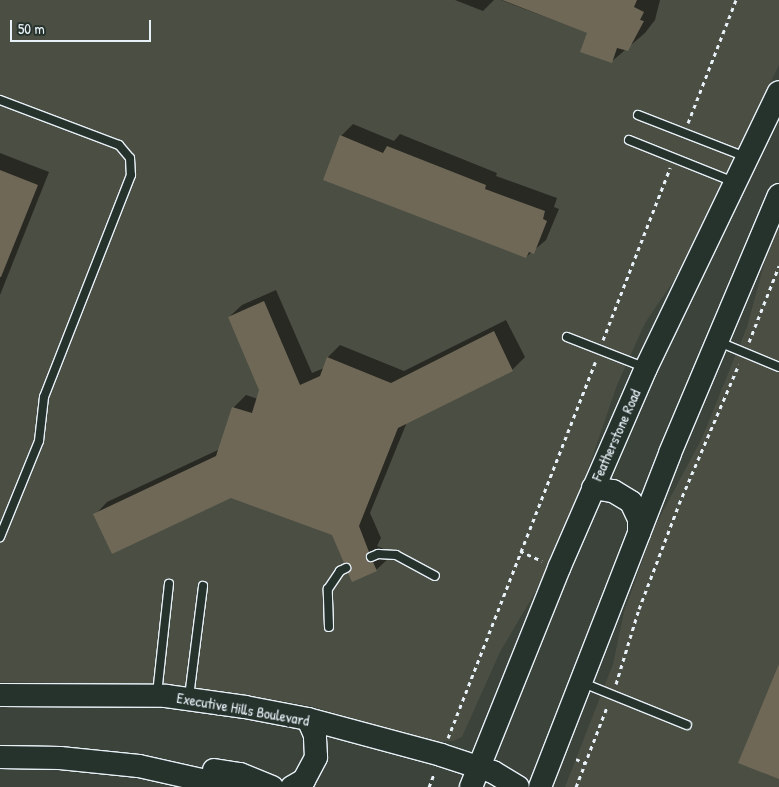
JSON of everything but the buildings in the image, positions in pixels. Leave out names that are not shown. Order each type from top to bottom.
[{"type":"main road","name":"Featherstone Road","points":[[475,777],[593,488],[646,368],[779,92]]},
{"type":"main road","points":[[540,787],[639,534],[717,341],[779,195]]},
{"type":"main road","points":[[593,488],[613,490],[631,502],[639,519],[639,534]]},
{"type":"main road","name":"Executive Hills Boulevard","points":[[0,695],[157,696],[189,699],[308,719],[475,777],[506,778],[518,787]]},
{"type":"main road","points":[[292,787],[304,780],[316,757],[315,735],[308,719]]},
{"type":"main road","points":[[0,757],[60,758],[138,766],[190,766],[240,774],[273,787]]},
{"type":"main road","points":[[138,766],[233,787]]},
{"type":"lane","points":[[0,100],[119,145],[130,158],[131,175],[44,397],[39,441],[0,537]]},
{"type":"lane","points":[[638,115],[747,158]]},
{"type":"lane","points":[[629,140],[735,182]]},
{"type":"lane","points":[[568,337],[646,368]]},
{"type":"lane","points":[[717,341],[779,367]]},
{"type":"lane","points":[[371,557],[378,554],[396,555],[435,576]]},
{"type":"lane","points":[[329,627],[328,588],[340,571],[346,568]]},
{"type":"lane","points":[[157,696],[168,584]]},
{"type":"lane","points":[[189,699],[202,586]]},
{"type":"lane","points":[[581,682],[687,724]]},
{"type":"path","points":[[688,123],[736,0]]},
{"type":"path","points":[[604,338],[671,165]]},
{"type":"path","points":[[753,335],[779,266]]},
{"type":"path","points":[[447,741],[597,357]]},
{"type":"path","points":[[620,675],[640,609],[679,504],[736,370]]},
{"type":"path","points":[[520,551],[547,563]]},
{"type":"path","points":[[576,787],[605,712]]},
{"type":"path","points":[[576,759],[585,763]]},
{"type":"path","points":[[428,787],[436,766]]},
{"type":"shaded area","points":[[0,0],[779,0],[779,65],[675,279],[645,323],[617,385],[579,496],[540,584],[500,652],[462,737],[453,741],[430,742],[311,706],[222,691],[138,684],[0,682]]},
{"type":"shaded area","points":[[779,225],[779,787],[565,787],[613,664],[624,612],[654,528],[702,438],[747,327],[766,257]]}]
